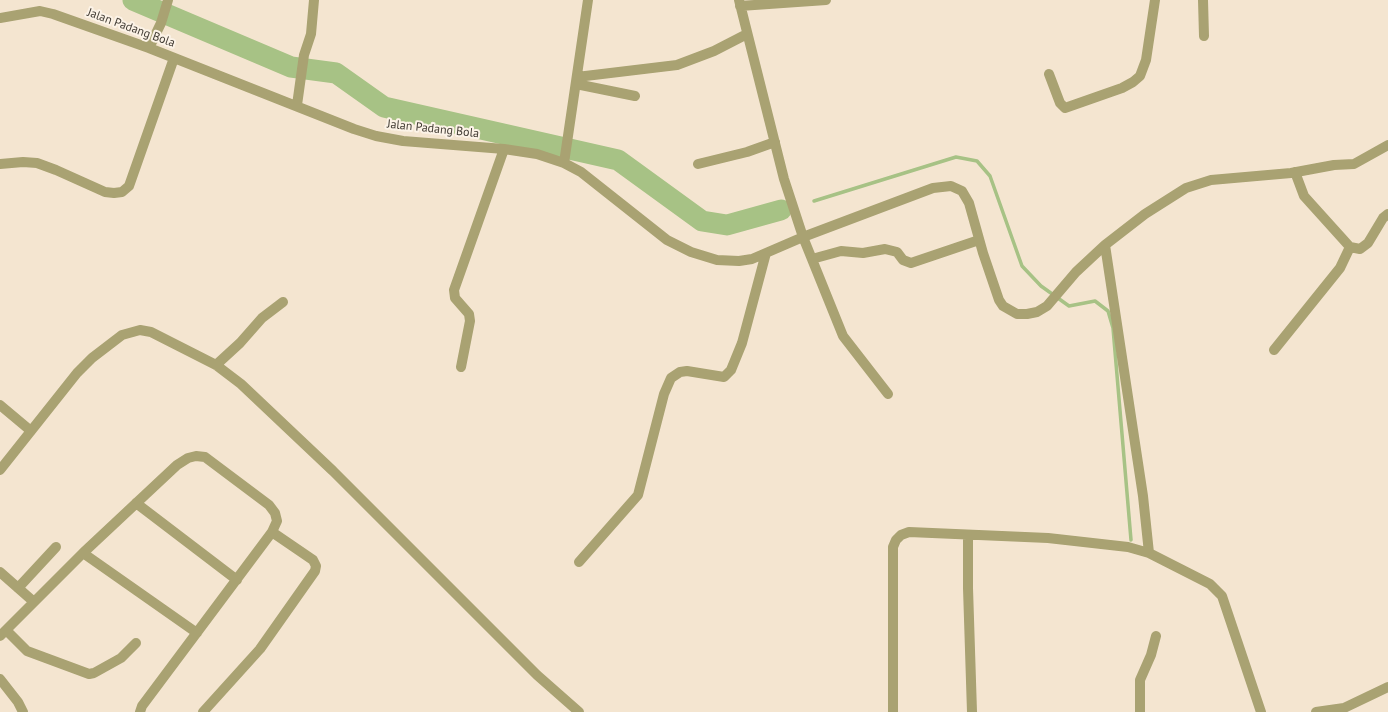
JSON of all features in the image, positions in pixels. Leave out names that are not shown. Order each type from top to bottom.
[{"type":"street","points":[[297,105],[304,56],[311,34],[314,0]]},
{"type":"street","points":[[564,163],[588,0]]},
{"type":"street","points":[[826,0],[739,3],[784,179],[803,237],[843,336],[888,394]]},
{"type":"street","points":[[1049,74],[1060,103],[1065,108],[1122,88],[1133,82],[1140,76],[1146,60],[1155,0]]},
{"type":"street","points":[[1203,0],[1204,36]]},
{"type":"street","points":[[149,48],[161,23],[167,5]]},
{"type":"street","name":"Jalan Padang Bola","points":[[0,18],[40,11],[53,14],[149,48],[297,105],[354,129],[376,136],[403,141],[504,149],[537,154],[564,163],[581,172],[667,240],[691,252],[717,260],[739,261],[752,258],[933,188],[951,186],[962,191],[969,203],[995,291],[1003,306],[1017,314],[1027,314],[1037,312],[1047,306],[1080,268],[1105,245]]},
{"type":"street","points":[[576,80],[677,65],[714,51],[747,34]]},
{"type":"street","points":[[0,164],[23,162],[37,163],[105,192],[114,194],[122,192],[129,186],[174,58]]},
{"type":"street","points":[[576,80],[635,96]]},
{"type":"street","points":[[698,164],[752,151],[775,142]]},
{"type":"street","points":[[1149,553],[1143,496],[1105,245],[1145,214],[1186,188],[1211,180],[1295,172],[1334,165],[1354,164],[1388,145]]},
{"type":"street","points":[[461,367],[470,321],[469,314],[455,298],[454,290],[504,149]]},
{"type":"street","points":[[1295,172],[1304,196],[1350,247],[1360,249],[1368,243],[1383,218],[1388,214]]},
{"type":"street","points":[[812,259],[841,251],[863,253],[885,249],[897,252],[903,260],[911,262],[979,240]]},
{"type":"street","points":[[1274,350],[1340,268],[1350,247]]},
{"type":"street","points":[[579,562],[638,495],[664,394],[671,378],[680,372],[687,371],[724,377],[731,370],[742,343],[766,253]]},
{"type":"street","points":[[216,365],[240,343],[262,318],[283,302]]},
{"type":"street","points":[[0,470],[87,363],[122,335],[140,330],[151,332],[216,365],[241,384],[283,422],[537,675],[579,712]]},
{"type":"street","points":[[0,406],[31,431]]},
{"type":"street","points":[[136,643],[128,653],[121,658],[94,673],[89,674],[27,651],[3,633],[84,553],[177,465],[188,458],[196,456],[205,457],[269,505],[277,521],[272,532],[142,706],[140,712]]},
{"type":"street","points":[[136,503],[237,580]]},
{"type":"street","points":[[203,712],[260,649],[315,571],[316,566],[312,560],[272,532]]},
{"type":"street","points":[[893,712],[893,547],[896,540],[901,535],[909,532],[1048,538],[1136,549],[1149,553],[1210,584],[1222,596],[1260,712]]},
{"type":"street","points":[[968,535],[972,712]]},
{"type":"street","points":[[18,588],[56,547]]},
{"type":"street","points":[[84,553],[197,633]]},
{"type":"street","points":[[0,572],[34,602]]},
{"type":"street","points":[[1140,712],[1140,680],[1151,655],[1156,636]]},
{"type":"street","points":[[0,679],[22,712]]},
{"type":"street","points":[[1316,712],[1344,708],[1388,687]]},
{"type":"waterway","points":[[133,0],[291,67],[336,73],[384,107],[618,160],[702,221],[727,225],[781,210]]},
{"type":"waterway","points":[[814,201],[956,157],[977,161],[990,176],[1022,266],[1041,286],[1069,306],[1095,301],[1108,311],[1113,328],[1131,540]]}]
